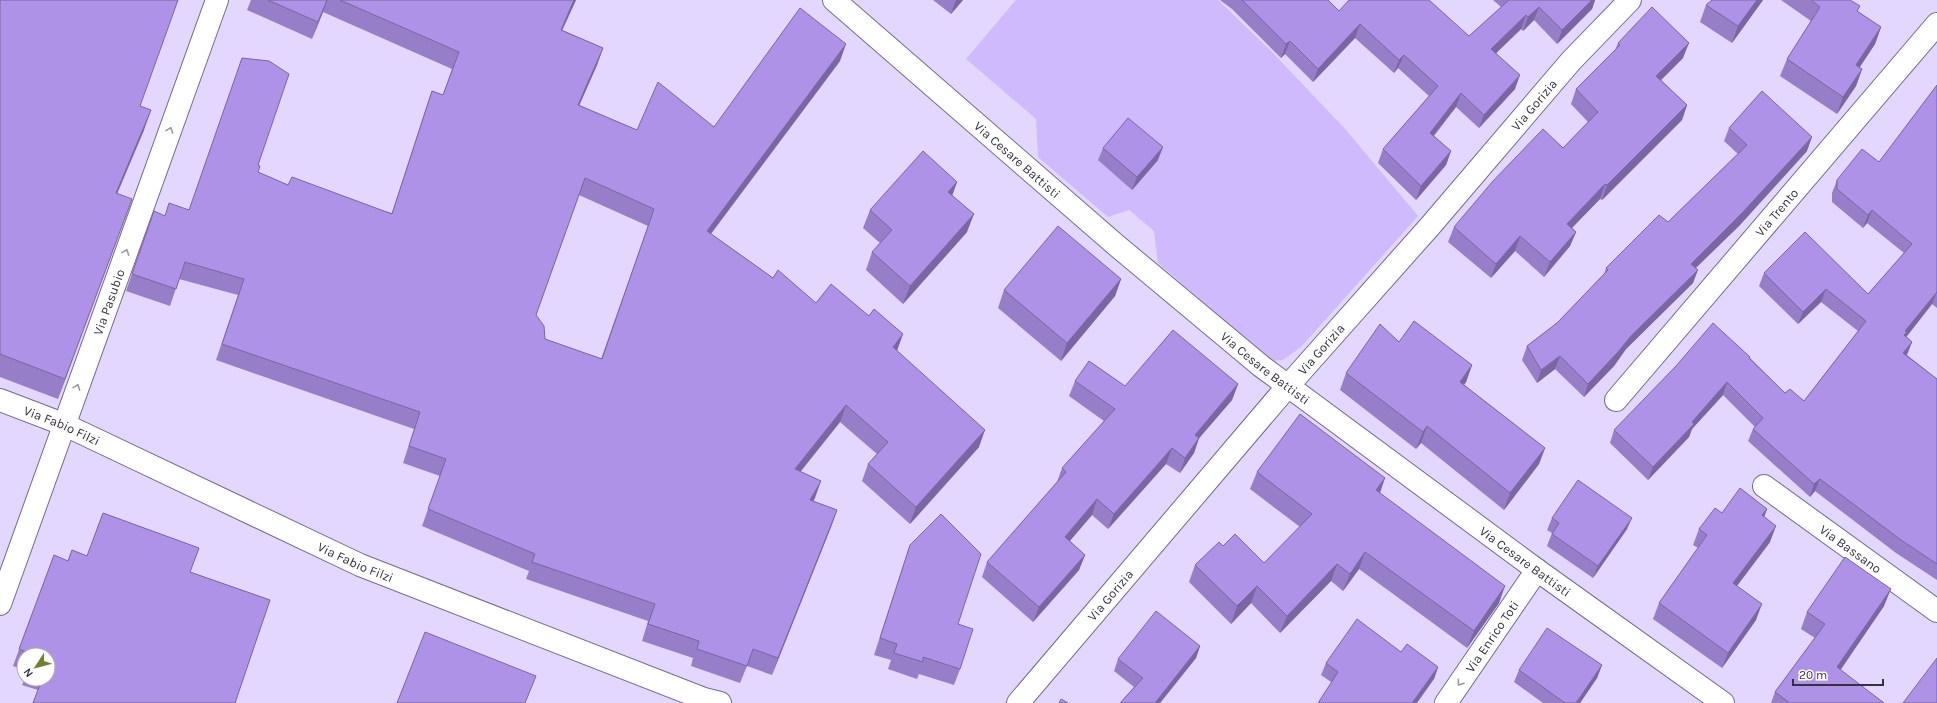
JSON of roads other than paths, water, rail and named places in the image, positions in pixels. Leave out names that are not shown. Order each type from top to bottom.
[{"type":"street","name":"Via Pasubio","points":[[0,604],[63,424],[217,0]]},
{"type":"street","name":"Via Cesare Battisti","points":[[834,0],[1116,245],[1287,387],[1537,570],[1723,703]]},
{"type":"street","name":"Via Gorizia","points":[[1018,703],[1287,387],[1436,220],[1571,61],[1630,0]]},
{"type":"street","name":"Via Trento","points":[[1616,400],[1937,24]]},
{"type":"street","name":"Via Fabio Filzi","points":[[0,400],[63,424],[360,564],[697,696],[720,703]]},
{"type":"street","name":"Via Bassano","points":[[1764,486],[1937,611]]},
{"type":"street","name":"Via Enrico Toti","points":[[1446,703],[1537,570]]}]
